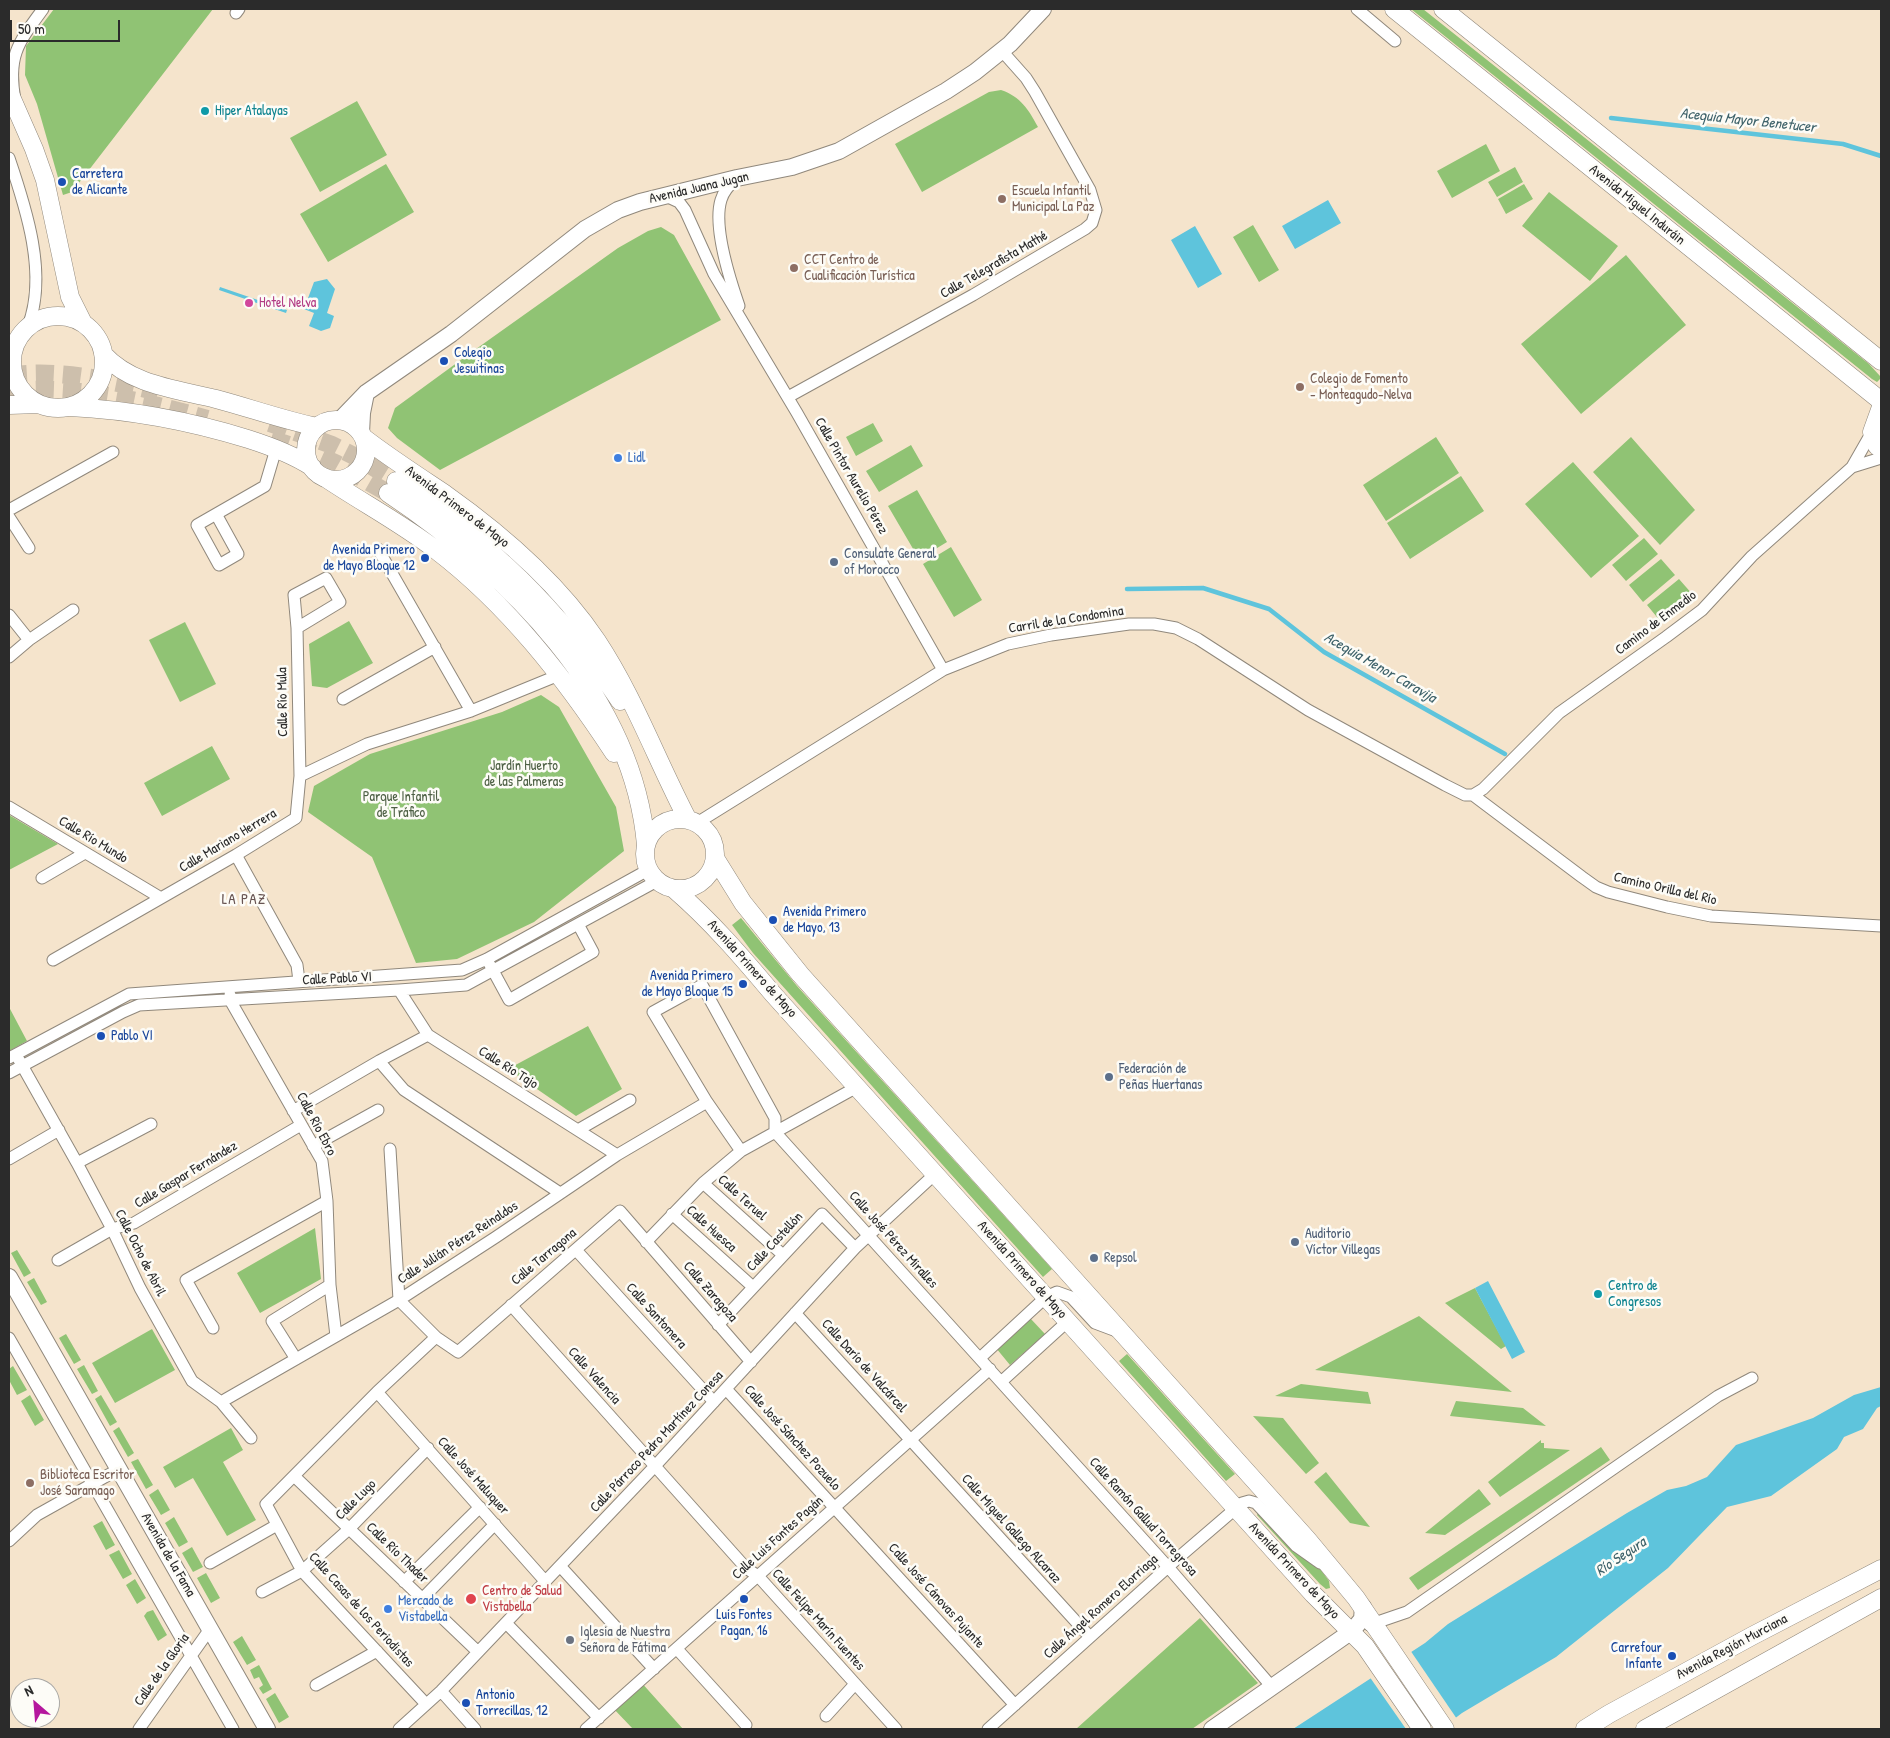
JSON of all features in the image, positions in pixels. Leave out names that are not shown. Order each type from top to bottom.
[{"type":"main road","name":"Avenida Juana Jugan","points":[[340,420],[366,393],[451,334],[593,224],[628,205],[737,178],[792,167],[839,151],[946,91],[975,72],[1002,51],[1043,9]]},
{"type":"main road","name":"Avenida Miguel Induráin","points":[[1394,9],[1881,400]]},
{"type":"main road","points":[[1443,9],[1881,362]]},
{"type":"main road","points":[[9,92],[45,180],[70,297],[83,323]]},
{"type":"main road","points":[[9,405],[38,404],[52,408],[67,407],[84,400],[96,388],[103,371],[103,354],[99,340],[91,329],[83,323],[65,316],[55,316],[36,321],[28,326],[17,340],[10,359],[14,376],[17,384],[38,404]]},
{"type":"main road","points":[[103,354],[125,372],[148,383],[216,399],[317,427]]},
{"type":"main road","points":[[362,436],[352,424],[340,420],[328,421],[312,432],[307,443],[307,455],[318,472],[331,479],[345,478],[357,471],[366,452],[362,436],[362,413],[366,393]]},
{"type":"main road","name":"Avenida Primero de Mayo","points":[[67,407],[122,411],[175,420],[217,430],[276,449],[318,472],[394,520],[454,564],[512,619],[559,674],[600,732],[636,790]]},
{"type":"main road","points":[[1881,407],[1872,432],[1877,446],[1881,449]]},
{"type":"main road","name":"Avenida Primero de Mayo","points":[[362,436],[445,494],[495,532],[565,600],[596,640],[610,662],[670,785]]},
{"type":"main road","name":"Avenida Primero de Mayo","points":[[646,844],[644,821],[636,790],[624,755],[599,702],[555,641],[516,597],[483,566],[430,523],[392,487],[446,515],[480,541],[527,585],[557,617],[608,684],[693,822]]},
{"type":"main road","points":[[677,819],[693,822],[711,838],[714,844],[715,858],[708,876],[693,887],[684,890],[662,885],[652,875],[644,858],[646,844],[650,835],[667,822],[677,819]]},
{"type":"main road","name":"Avenida Primero de Mayo","points":[[715,858],[737,894],[777,947],[1335,1572],[1363,1607],[1445,1729]]},
{"type":"main road","name":"Avenida Primero de Mayo","points":[[674,889],[714,926],[1235,1508],[1313,1594],[1352,1631],[1370,1652],[1422,1729]]},
{"type":"main road","name":"Avenida de la Fama","points":[[9,1276],[267,1729]]},
{"type":"main road","name":"Avenida Región Murciana","points":[[1585,1729],[1752,1636],[1881,1569]]},
{"type":"main road","name":"Avenida Región Murciana","points":[[1645,1729],[1881,1599]]},
{"type":"main road","points":[[1212,1729],[1352,1631],[1362,1618],[1363,1607]]},
{"type":"street","points":[[18,111],[12,80],[13,61],[18,45],[43,9]]},
{"type":"street","points":[[1357,9],[1395,41]]},
{"type":"street","name":"Calle Telegrafista Mathé","points":[[788,397],[980,291],[1071,238],[1092,223],[1096,210],[1090,190],[1036,92],[1002,51]]},
{"type":"street","points":[[9,158],[25,211],[35,262],[35,304],[28,326]]},
{"type":"street","name":"Calle Pintor Aurelio Pérez","points":[[737,178],[724,191],[719,207],[719,216],[727,264],[746,324]]},
{"type":"street","name":"Calle Pintor Aurelio Pérez","points":[[666,196],[679,202],[685,210],[714,274],[746,324],[943,670]]},
{"type":"street","points":[[1852,467],[1872,432]]},
{"type":"street","points":[[216,514],[265,486],[276,449]]},
{"type":"street","points":[[9,510],[112,452]]},
{"type":"street","points":[[1852,467],[1881,458]]},
{"type":"street","name":"Camino de Enmedio","points":[[1473,795],[1483,789],[1559,713],[1702,610],[1752,556],[1852,467]]},
{"type":"street","points":[[9,517],[30,548]]},
{"type":"street","points":[[378,549],[471,711]]},
{"type":"street","name":"Calle Río Mula","points":[[297,628],[340,602],[326,578],[294,595],[297,628],[300,776]]},
{"type":"street","points":[[9,657],[29,640],[72,610]]},
{"type":"street","points":[[9,616],[29,640]]},
{"type":"street","name":"Carril de la Condomina","points":[[693,822],[943,670],[1008,644],[1051,635],[1129,624],[1154,624],[1176,628],[1198,639],[1308,710],[1445,785],[1465,795],[1473,795]]},
{"type":"street","points":[[343,699],[435,647]]},
{"type":"street","points":[[300,776],[367,744],[471,711],[559,674]]},
{"type":"street","name":"Calle Mariano Herrera","points":[[53,960],[236,855],[296,818],[300,776]]},
{"type":"street","name":"Camino Orilla del Río","points":[[1473,795],[1582,877],[1596,887],[1608,892],[1711,916],[1881,926]]},
{"type":"street","name":"Calle Río Mundo","points":[[9,807],[161,898]]},
{"type":"street","points":[[42,878],[85,853]]},
{"type":"street","points":[[236,855],[296,965],[299,981]]},
{"type":"street","name":"Calle Pablo VI","points":[[9,1073],[133,1007],[459,986],[473,982],[578,924],[652,875]]},
{"type":"street","name":"Calle Pablo VI","points":[[12,1057],[129,994],[455,971],[469,968],[652,875]]},
{"type":"street","points":[[487,959],[509,1000],[593,952],[578,924]]},
{"type":"street","points":[[741,1151],[707,1102],[653,1012],[702,985],[775,1118],[774,1132]]},
{"type":"street","points":[[229,986],[230,1000]]},
{"type":"street","name":"Calle Río Tajo","points":[[399,990],[428,1035],[617,1154]]},
{"type":"street","name":"Calle Río Ebro","points":[[230,1000],[322,1161],[327,1201],[330,1285],[336,1336]]},
{"type":"street","points":[[293,1111],[378,1061],[428,1035]]},
{"type":"street","name":"Calle Ocho de Abril","points":[[12,1057],[23,1066],[77,1162],[140,1288],[192,1381],[221,1402],[251,1438]]},
{"type":"street","points":[[378,1061],[404,1090],[560,1193]]},
{"type":"street","points":[[646,1242],[703,1183],[741,1151],[857,1087]]},
{"type":"street","points":[[578,1130],[630,1100]]},
{"type":"street","name":"Calle Julián Pérez Reinaldos","points":[[221,1402],[398,1300],[496,1238],[617,1154],[707,1102]]},
{"type":"street","points":[[313,1146],[378,1110]]},
{"type":"street","points":[[77,1162],[150,1124]]},
{"type":"street","name":"Calle Gaspar Fernández","points":[[58,1260],[112,1229],[134,1223],[301,1125]]},
{"type":"street","points":[[9,1159],[59,1130]]},
{"type":"street","name":"Calle José Pérez Miralles","points":[[774,1132],[990,1369]]},
{"type":"street","points":[[294,1476],[436,1337],[398,1300],[390,1149]]},
{"type":"street","name":"Calle Párroco Pedro Martínez Conesa","points":[[399,1729],[441,1691],[655,1466],[867,1235],[935,1174]]},
{"type":"street","name":"Calle Teruel","points":[[703,1183],[783,1256]]},
{"type":"street","points":[[213,1328],[186,1280],[327,1201]]},
{"type":"street","name":"Calle Tarragona","points":[[436,1337],[458,1352],[620,1211],[646,1242]]},
{"type":"street","name":"Calle Huesca","points":[[672,1214],[753,1287]]},
{"type":"street","name":"Calle Castellón","points":[[718,1325],[822,1214],[855,1248]]},
{"type":"street","name":"Calle Zaragoza","points":[[646,1242],[751,1362]]},
{"type":"street","name":"Calle Santomera","points":[[576,1250],[714,1402]]},
{"type":"street","points":[[1001,1382],[1054,1334],[1064,1318],[1064,1276],[1057,1260]]},
{"type":"street","points":[[296,1359],[272,1321],[330,1285]]},
{"type":"street","points":[[980,1358],[1046,1297],[1057,1292],[1071,1297],[1095,1323],[1123,1334]]},
{"type":"street","name":"Calle Valencia","points":[[511,1305],[655,1466]]},
{"type":"street","name":"Calle Darío de Valcárcel","points":[[795,1313],[911,1440]]},
{"type":"street","points":[[9,1338],[233,1729]]},
{"type":"street","name":"Calle Luis Fontes Pagán","points":[[586,1729],[990,1369]]},
{"type":"street","name":"Calle Ramón Gallud Torregrosa","points":[[990,1369],[1168,1567],[1272,1687]]},
{"type":"street","points":[[1352,1631],[1407,1612],[1718,1396],[1752,1378]]},
{"type":"street","name":"Calle José Sánchez Pozuelo","points":[[726,1389],[835,1508]]},
{"type":"street","name":"Calle José Maluquer","points":[[378,1392],[545,1581]]},
{"type":"street","name":"Calle Miguel Gallego Alcaraz","points":[[911,1440],[1090,1638]]},
{"type":"street","name":"Calle Lugo","points":[[262,1592],[302,1571],[349,1529],[428,1448]]},
{"type":"street","name":"Calle Felipe Marín Fuentes","points":[[655,1466],[746,1568],[758,1576],[896,1729]]},
{"type":"street","points":[[9,1541],[38,1515],[119,1469]]},
{"type":"street","name":"Calle Casas de los Periodistas","points":[[294,1476],[266,1504],[302,1571],[426,1704]]},
{"type":"street","name":"Calle Río Thader","points":[[294,1476],[478,1652]]},
{"type":"street","points":[[1235,1508],[1245,1502],[1256,1503],[1300,1549],[1335,1572]]},
{"type":"street","points":[[404,1582],[480,1507]]},
{"type":"street","name":"Calle José Cánovas Pujante","points":[[835,1508],[1015,1705]]},
{"type":"street","name":"Calle Ángel Romero Elorriaga","points":[[988,1729],[1235,1508]]},
{"type":"street","points":[[422,1599],[495,1524]]},
{"type":"street","points":[[210,1563],[277,1525]]},
{"type":"street","points":[[560,1566],[654,1669]]},
{"type":"street","points":[[506,1623],[599,1718]]},
{"type":"street","name":"Calle de la Gloria","points":[[139,1729],[210,1629]]},
{"type":"street","points":[[677,1649],[746,1726]]},
{"type":"street","points":[[316,1685],[377,1651]]},
{"type":"street","points":[[826,1716],[855,1684]]},
{"type":"street","points":[[441,1691],[475,1729]]},
{"type":"green space","points":[[54,9],[213,9],[72,192],[63,195],[37,104],[25,75],[26,46]]},
{"type":"green space","points":[[1411,9],[1423,9],[1869,364],[1880,376],[1880,379],[1877,382],[1872,379]]},
{"type":"green space","points":[[1001,90],[1014,96],[1023,104],[1038,127],[922,192],[895,144],[989,92]]},
{"type":"green space","points":[[357,101],[387,155],[320,192],[290,138]]},
{"type":"green space","points":[[1486,144],[1500,171],[1452,198],[1437,171]]},
{"type":"green space","points":[[386,164],[414,212],[328,262],[300,214]]},
{"type":"green space","points":[[1515,167],[1523,182],[1497,197],[1488,182]]},
{"type":"green space","points":[[1524,184],[1533,199],[1506,214],[1498,199]]},
{"type":"green space","points":[[1549,192],[1618,246],[1590,281],[1522,226]]},
{"type":"green space","points":[[1253,225],[1279,270],[1259,282],[1233,237]]},
{"type":"green space","points":[[661,227],[674,235],[721,320],[440,470],[397,438],[388,428],[395,408],[618,248],[648,231]]},
{"type":"green space","points":[[1626,255],[1686,325],[1581,414],[1521,344]]},
{"type":"green space","points":[[873,423],[883,441],[856,456],[846,437]]},
{"type":"green space","points":[[1436,437],[1459,473],[1386,521],[1363,485]]},
{"type":"green space","points":[[1631,437],[1695,510],[1660,545],[1593,472]]},
{"type":"green space","points":[[911,445],[923,466],[879,492],[866,471]]},
{"type":"green space","points":[[1573,462],[1639,536],[1591,578],[1525,504]]},
{"type":"green space","points":[[1461,476],[1484,511],[1410,559],[1387,523]]},
{"type":"green space","points":[[917,490],[947,542],[919,559],[888,506]]},
{"type":"green space","points":[[1644,538],[1658,554],[1626,581],[1612,565]]},
{"type":"green space","points":[[951,547],[982,600],[954,617],[923,564]]},
{"type":"green space","points":[[1661,559],[1675,575],[1643,602],[1629,585]]},
{"type":"green space","points":[[1679,579],[1693,595],[1661,622],[1647,605]]},
{"type":"green space","points":[[349,621],[373,663],[327,688],[312,686],[309,644]]},
{"type":"green space","points":[[185,622],[216,684],[180,702],[149,640]]},
{"type":"green space","points":[[541,695],[559,707],[616,807],[624,851],[534,922],[457,959],[416,963],[372,857],[308,812],[314,786],[370,754],[502,712]]},
{"type":"green space","points":[[212,746],[230,779],[162,816],[144,783]]},
{"type":"green space","points":[[9,815],[58,844],[9,870]]},
{"type":"green space","points":[[741,918],[797,986],[1052,1269],[1043,1277],[753,953],[732,925]]},
{"type":"green space","points":[[9,1007],[27,1041],[9,1051]]},
{"type":"green space","points":[[588,1026],[622,1089],[576,1116],[508,1069]]},
{"type":"green space","points":[[315,1228],[321,1279],[260,1313],[237,1273]]},
{"type":"green space","points":[[17,1250],[31,1273],[24,1277],[11,1253]]},
{"type":"green space","points":[[34,1278],[47,1302],[41,1305],[27,1282]]},
{"type":"green space","points":[[1475,1288],[1506,1346],[1501,1349],[1445,1303]]},
{"type":"green space","points":[[1419,1316],[1512,1392],[1315,1370]]},
{"type":"green space","points":[[1030,1318],[1045,1334],[1010,1365],[996,1348]]},
{"type":"green space","points":[[152,1329],[175,1370],[115,1403],[92,1363]]},
{"type":"green space","points":[[66,1334],[81,1360],[74,1364],[59,1338]]},
{"type":"green space","points":[[1127,1354],[1235,1474],[1226,1481],[1119,1361]]},
{"type":"green space","points":[[84,1365],[98,1391],[92,1394],[77,1369]]},
{"type":"green space","points":[[13,1366],[27,1390],[17,1395],[9,1380],[9,1369]]},
{"type":"green space","points":[[1301,1384],[1368,1392],[1371,1404],[1275,1396]]},
{"type":"green space","points":[[30,1395],[44,1420],[35,1426],[21,1401]]},
{"type":"green space","points":[[101,1395],[117,1422],[110,1426],[95,1399]]},
{"type":"green space","points":[[1456,1401],[1523,1408],[1546,1426],[1450,1416]]},
{"type":"green space","points":[[1253,1416],[1283,1418],[1319,1463],[1306,1474]]},
{"type":"green space","points":[[119,1427],[134,1453],[128,1457],[113,1431]]},
{"type":"green space","points":[[231,1428],[243,1450],[223,1462],[256,1520],[227,1536],[193,1478],[175,1488],[163,1467]]},
{"type":"green space","points":[[1541,1440],[1541,1443],[1544,1443],[1544,1448],[1570,1450],[1500,1497],[1488,1482]]},
{"type":"green space","points":[[1601,1447],[1610,1460],[1418,1590],[1409,1578]]},
{"type":"green space","points":[[138,1459],[153,1485],[146,1489],[131,1462]]},
{"type":"green space","points":[[1326,1472],[1370,1527],[1350,1523],[1314,1482]]},
{"type":"green space","points":[[158,1489],[170,1510],[161,1515],[149,1495]]},
{"type":"green space","points":[[1479,1489],[1491,1504],[1445,1535],[1425,1533]]},
{"type":"green space","points":[[1258,1513],[1321,1570],[1329,1581],[1330,1588],[1326,1589],[1320,1584],[1257,1515]]},
{"type":"green space","points":[[174,1517],[188,1542],[179,1547],[165,1523]]},
{"type":"green space","points":[[102,1521],[115,1545],[106,1550],[93,1526]]},
{"type":"green space","points":[[192,1547],[203,1567],[193,1572],[182,1553]]},
{"type":"green space","points":[[119,1550],[132,1574],[123,1579],[109,1555]]},
{"type":"green space","points":[[206,1573],[220,1598],[211,1603],[197,1578]]},
{"type":"green space","points":[[135,1579],[146,1598],[137,1604],[126,1585]]},
{"type":"green space","points":[[153,1610],[167,1635],[158,1641],[144,1616],[147,1612]]},
{"type":"green space","points":[[1200,1618],[1258,1683],[1192,1729],[1076,1729]]},
{"type":"green space","points":[[242,1636],[256,1660],[247,1665],[233,1642]]},
{"type":"green space","points":[[259,1665],[272,1689],[263,1694],[259,1688],[263,1685],[259,1677],[254,1679],[250,1670]]},
{"type":"green space","points":[[640,1681],[683,1729],[633,1729],[612,1707]]},
{"type":"green space","points":[[275,1693],[289,1717],[279,1723],[266,1699]]},
{"type":"water","points":[[1328,200],[1341,223],[1295,249],[1282,226]]},
{"type":"water","points":[[1195,226],[1222,274],[1198,288],[1171,240]]},
{"type":"water","points":[[327,279],[335,289],[327,313],[334,316],[330,328],[321,331],[309,326],[314,313],[304,309],[314,282]]},
{"type":"water","points":[[220,287],[287,310],[286,313],[219,290]]},
{"type":"water","points":[[1488,1281],[1525,1352],[1512,1359],[1475,1288]]},
{"type":"water","name":"Río Segura","points":[[1881,1387],[1881,1406],[1877,1408],[1863,1429],[1844,1437],[1837,1449],[1771,1496],[1727,1507],[1668,1568],[1556,1657],[1462,1713],[1441,1729],[1293,1729],[1425,1643],[1448,1624],[1627,1513],[1667,1490],[1686,1486],[1707,1477],[1736,1445],[1813,1418],[1854,1395]]},
{"type":"pier","points":[[1410,1650],[1457,1719],[1445,1729],[1406,1729],[1369,1676]]},
{"type":"waterway","name":"Acequia Mayor Benetucer","points":[[1611,118],[1843,144],[1881,156]]},
{"type":"waterway","name":"Acequia Menor Caravija","points":[[1127,589],[1203,588],[1269,609],[1324,652],[1505,754]]},
{"type":"tunnel","points":[[9,376],[46,374],[84,377],[158,392]]},
{"type":"tunnel","points":[[9,392],[32,390],[83,392],[160,406],[207,419]]},
{"type":"tunnel","points":[[270,423],[332,445],[360,459],[396,481]]},
{"type":"tunnel","points":[[271,439],[313,453],[337,464],[388,493]]},
{"type":"place","name":"Hiper Atalayas","points":[[205,111]]},
{"type":"place","name":"Carretera de Alicante","points":[[62,182]]},
{"type":"place","name":"Escuela Infantil Municipal La Paz","points":[[1002,199]]},
{"type":"place","name":"CCT Centro de Cualificación Turística","points":[[794,268]]},
{"type":"place","name":"Hotel Nelva","points":[[249,303]]},
{"type":"place","name":"Colegio Jesuitinas","points":[[444,361]]},
{"type":"place","name":"Colegio de Fomento - Monteagudo-Nelva","points":[[1300,387]]},
{"type":"place","name":"Lidl","points":[[618,458]]},
{"type":"place","name":"Avenida Primero de Mayo Bloque 12","points":[[425,558]]},
{"type":"place","name":"Consulate General of Morocco","points":[[834,562]]},
{"type":"place","name":"Avenida Primero de Mayo, 13","points":[[773,920]]},
{"type":"place","name":"Avenida Primero de Mayo Bloque 15","points":[[743,984]]},
{"type":"place","name":"Pablo VI","points":[[101,1036]]},
{"type":"place","name":"Federación de Peñas Huertanas","points":[[1109,1077]]},
{"type":"place","name":"Auditorio Víctor Villegas","points":[[1295,1242]]},
{"type":"place","name":"Repsol","points":[[1094,1258]]},
{"type":"place","name":"Centro de Congresos","points":[[1598,1294]]},
{"type":"place","name":"Biblioteca Escritor José Saramago","points":[[30,1483]]},
{"type":"place","name":"Centro de Salud Vistabella","points":[[471,1599]]},
{"type":"place","name":"Luis Fontes Pagan, 16","points":[[744,1599]]},
{"type":"place","name":"Mercado de Vistabella","points":[[388,1609]]},
{"type":"place","name":"Iglesia de Nuestra Señora de Fátima","points":[[570,1640]]},
{"type":"place","name":"Carrefour Infante","points":[[1672,1656]]},
{"type":"place","name":"Antonio Torrecillas, 12","points":[[466,1703]]},
{"type":"district","name":"LA PAZ","points":[[244,900]]},
{"type":"park label","name":"Jardín Huerto de las Palmeras","points":[[524,774]]},
{"type":"park label","name":"Parque Infantil de Tráfico","points":[[401,806]]}]
